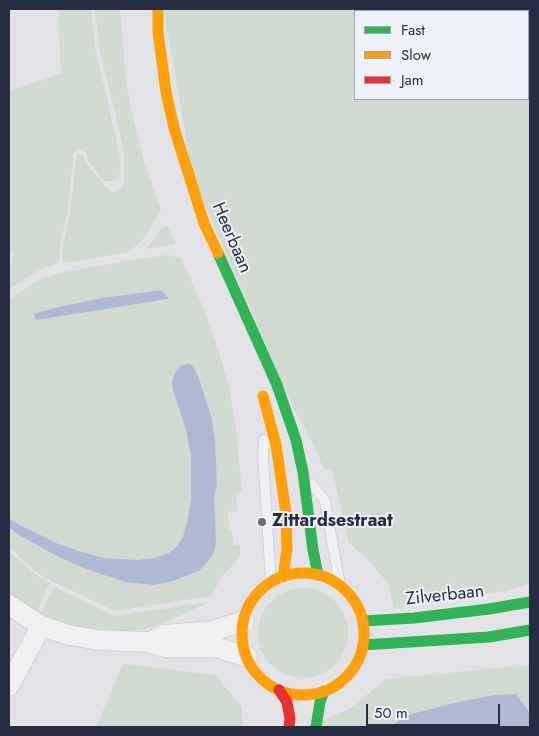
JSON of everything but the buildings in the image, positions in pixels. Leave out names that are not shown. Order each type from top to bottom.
[{"type":"main road","name":"Heerbaan","points":[[158,9],[158,32],[166,92],[174,128],[204,223],[277,385],[296,440],[303,472],[318,575]]},
{"type":"main road","points":[[258,382],[267,406],[276,445],[286,513],[287,549],[283,577]]},
{"type":"main road","points":[[300,573],[318,575],[340,585],[352,597],[359,610],[363,621],[364,633],[363,645],[357,663],[348,675],[324,691],[303,695],[279,690],[262,679],[247,657],[243,637],[246,614],[259,593],[270,583],[283,577],[300,573]]},
{"type":"main road","name":"Zilverbaan","points":[[363,621],[489,610],[530,602]]},
{"type":"main road","points":[[363,645],[489,637],[530,630]]},
{"type":"main road","points":[[279,690],[287,702],[290,719],[289,727]]},
{"type":"main road","points":[[316,727],[320,702],[324,691]]},
{"type":"street","points":[[9,605],[42,626],[69,635],[98,640],[147,642],[164,648],[214,647],[247,657]]},
{"type":"street","points":[[147,642],[164,635],[212,631],[244,621]]},
{"type":"street","points":[[9,686],[42,626]]},
{"type":"lane","points":[[267,406],[263,456],[270,583]]},
{"type":"lane","name":"Heerbaan","points":[[303,472],[325,501],[340,585]]},
{"type":"shaded area","points":[[58,9],[91,9],[96,52],[117,142],[120,173],[117,178],[105,181],[89,161],[86,153],[79,149],[76,150],[74,153],[67,214],[59,260],[57,264],[43,268],[9,289],[9,264],[12,264],[13,252],[9,251],[9,91],[61,74]]},
{"type":"shaded area","points":[[95,9],[120,9],[126,80],[132,114],[144,161],[161,210],[144,238],[128,252],[65,263],[62,261],[64,240],[70,214],[76,156],[80,153],[83,155],[88,166],[110,191],[118,191],[124,181],[124,154],[100,52]]},
{"type":"shaded area","points":[[164,9],[530,9],[530,584],[505,591],[394,608],[388,583],[366,558],[349,543],[332,470],[323,468],[316,449],[295,412],[192,174]]},
{"type":"shaded area","points":[[168,226],[176,244],[146,249],[162,227]]},
{"type":"shaded area","points":[[169,255],[181,258],[214,336],[229,385],[237,437],[242,493],[236,493],[237,511],[228,512],[229,530],[232,530],[233,545],[240,545],[240,555],[222,576],[210,596],[115,611],[36,572],[9,548],[9,527],[17,534],[57,556],[86,569],[125,582],[153,585],[216,538],[214,499],[217,485],[212,419],[186,364],[180,366],[175,373],[173,390],[186,430],[191,458],[191,499],[183,536],[177,546],[169,553],[155,558],[137,560],[105,558],[59,544],[9,519],[9,300],[35,282],[59,273]],"holes":[[[161,290],[168,300],[104,309],[54,308],[102,298]]]},
{"type":"shaded area","points":[[9,551],[35,574],[50,583],[37,611],[9,595]]},
{"type":"shaded area","points":[[54,587],[114,616],[209,602],[153,627],[141,630],[90,632],[56,621],[41,613]]},
{"type":"shaded area","points":[[303,588],[320,591],[335,601],[345,616],[348,633],[345,650],[335,665],[320,675],[303,678],[286,675],[271,665],[261,650],[258,633],[261,616],[271,601],[286,591]]},
{"type":"shaded area","points":[[123,664],[215,675],[242,707],[242,727],[96,727]]},
{"type":"shaded area","points":[[530,665],[530,727],[324,727],[318,723],[351,708],[386,679]]},
{"type":"water","points":[[162,290],[169,299],[36,320],[34,314],[102,298]]},
{"type":"water","points":[[190,364],[194,368],[199,378],[212,419],[215,441],[217,485],[214,499],[215,548],[212,556],[199,571],[172,581],[153,585],[125,582],[86,569],[57,556],[17,534],[9,527],[9,519],[59,544],[105,558],[137,560],[155,558],[169,553],[177,546],[183,536],[187,523],[191,499],[191,458],[186,430],[173,390],[172,381],[180,366]]},
{"type":"water","points":[[516,694],[530,713],[530,727],[391,727],[404,716],[458,702],[495,695]]},
{"type":"traffic: fast","points":[[218,253],[277,385],[296,440],[303,472],[318,575]]},
{"type":"traffic: fast","points":[[363,621],[414,618],[530,602]]},
{"type":"traffic: fast","points":[[363,645],[489,637],[530,630]]},
{"type":"traffic: fast","points":[[316,727],[320,702],[324,691]]},
{"type":"traffic: slow","points":[[158,9],[158,32],[166,92],[174,128],[204,223],[218,253]]},
{"type":"traffic: slow","points":[[263,396],[276,445],[286,513],[287,549],[283,577]]},
{"type":"traffic: slow","points":[[303,573],[326,578],[346,591],[359,611],[364,634],[359,657],[346,677],[326,690],[303,695],[280,690],[260,677],[247,657],[242,634],[247,611],[260,591],[280,578],[303,573]]},
{"type":"traffic: jam","points":[[279,690],[287,702],[290,719],[289,727]]},
{"type":"place","name":"Zittardsestraat","points":[[262,522]]}]
